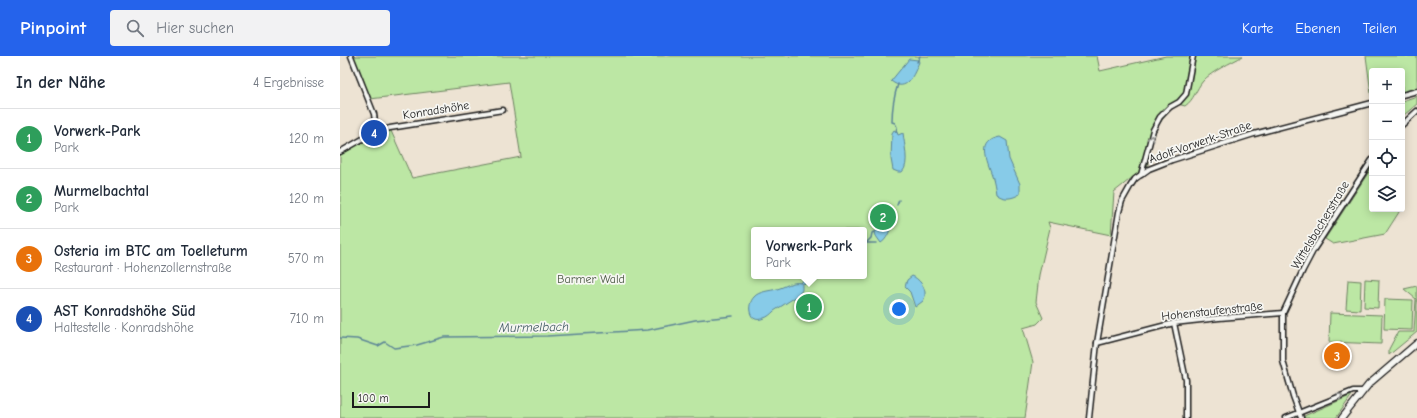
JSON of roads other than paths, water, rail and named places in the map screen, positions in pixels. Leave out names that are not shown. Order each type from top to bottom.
[{"type":"street","points":[[351,56],[374,114],[375,122],[373,132]]},
{"type":"street","points":[[1141,175],[1156,124],[1170,108],[1179,102],[1186,94],[1193,56]]},
{"type":"street","points":[[1405,94],[1417,91]]},
{"type":"street","name":"Adolf-Vorwerk-Straße","points":[[1088,418],[1097,343],[1121,207],[1126,192],[1131,185],[1148,169],[1225,143],[1369,104]]},
{"type":"street","name":"Konradshöhe","points":[[340,152],[373,132],[503,110]]},
{"type":"street","points":[[1405,121],[1417,111]]},
{"type":"street","name":"Wittelsbacherstraße","points":[[1301,418],[1283,361],[1283,314],[1314,249],[1369,165]]},
{"type":"street","name":"Hohenstaufenstraße","points":[[1097,343],[1174,323],[1219,318],[1283,314]]},
{"type":"street","points":[[1174,323],[1186,380],[1186,418]]},
{"type":"street","points":[[1342,418],[1362,391],[1375,377],[1417,343]]},
{"type":"street","points":[[1286,418],[1353,391],[1362,391]]},
{"type":"water","points":[[909,59],[918,60],[919,62],[909,81],[906,84],[901,85],[891,81]]},
{"type":"water","points":[[894,130],[898,135],[903,133],[906,164],[902,172],[893,170],[891,159],[892,133]]},
{"type":"water","points":[[1000,137],[1007,141],[1009,159],[1020,184],[1020,194],[1011,198],[1005,198],[996,194],[986,157],[986,147],[988,143],[993,139]]},
{"type":"water","points":[[893,212],[893,219],[889,233],[881,243],[875,232],[888,219],[889,213]]},
{"type":"water","points":[[912,276],[921,283],[925,292],[923,301],[915,307],[910,292],[905,287],[907,280]]},
{"type":"water","points":[[804,279],[811,279],[807,283],[802,284],[802,290],[798,296],[765,318],[755,319],[752,317],[750,313],[750,305],[756,295],[792,283],[801,283]]},
{"type":"waterway","name":"Murmelbach","points":[[917,62],[920,56]]},
{"type":"waterway","name":"Murmelbach","points":[[896,132],[897,127],[895,123],[892,122],[892,117],[894,98],[898,84]]},
{"type":"waterway","name":"Murmelbach","points":[[897,205],[899,200]]},
{"type":"waterway","name":"Murmelbach","points":[[867,242],[871,238],[872,233],[875,232]]},
{"type":"waterway","name":"Murmelbach","points":[[867,243],[876,243]]},
{"type":"waterway","name":"Murmelbach","points":[[340,338],[357,339],[378,346],[385,342],[394,348],[417,345],[444,337],[547,336],[648,330],[695,320],[733,316]]},
{"type":"place","name":"AST Konradshöhe Süd","points":[[374,133]]},
{"type":"place","name":"Murmelbachtal","points":[[883,217]]},
{"type":"place","name":"Vorwerk-Park","points":[[809,307]]},
{"type":"place","name":"Osteria im BTC am Toelleturm","points":[[1337,356]]},
{"type":"park label","name":"Barmer Wald","points":[[591,279]]}]
